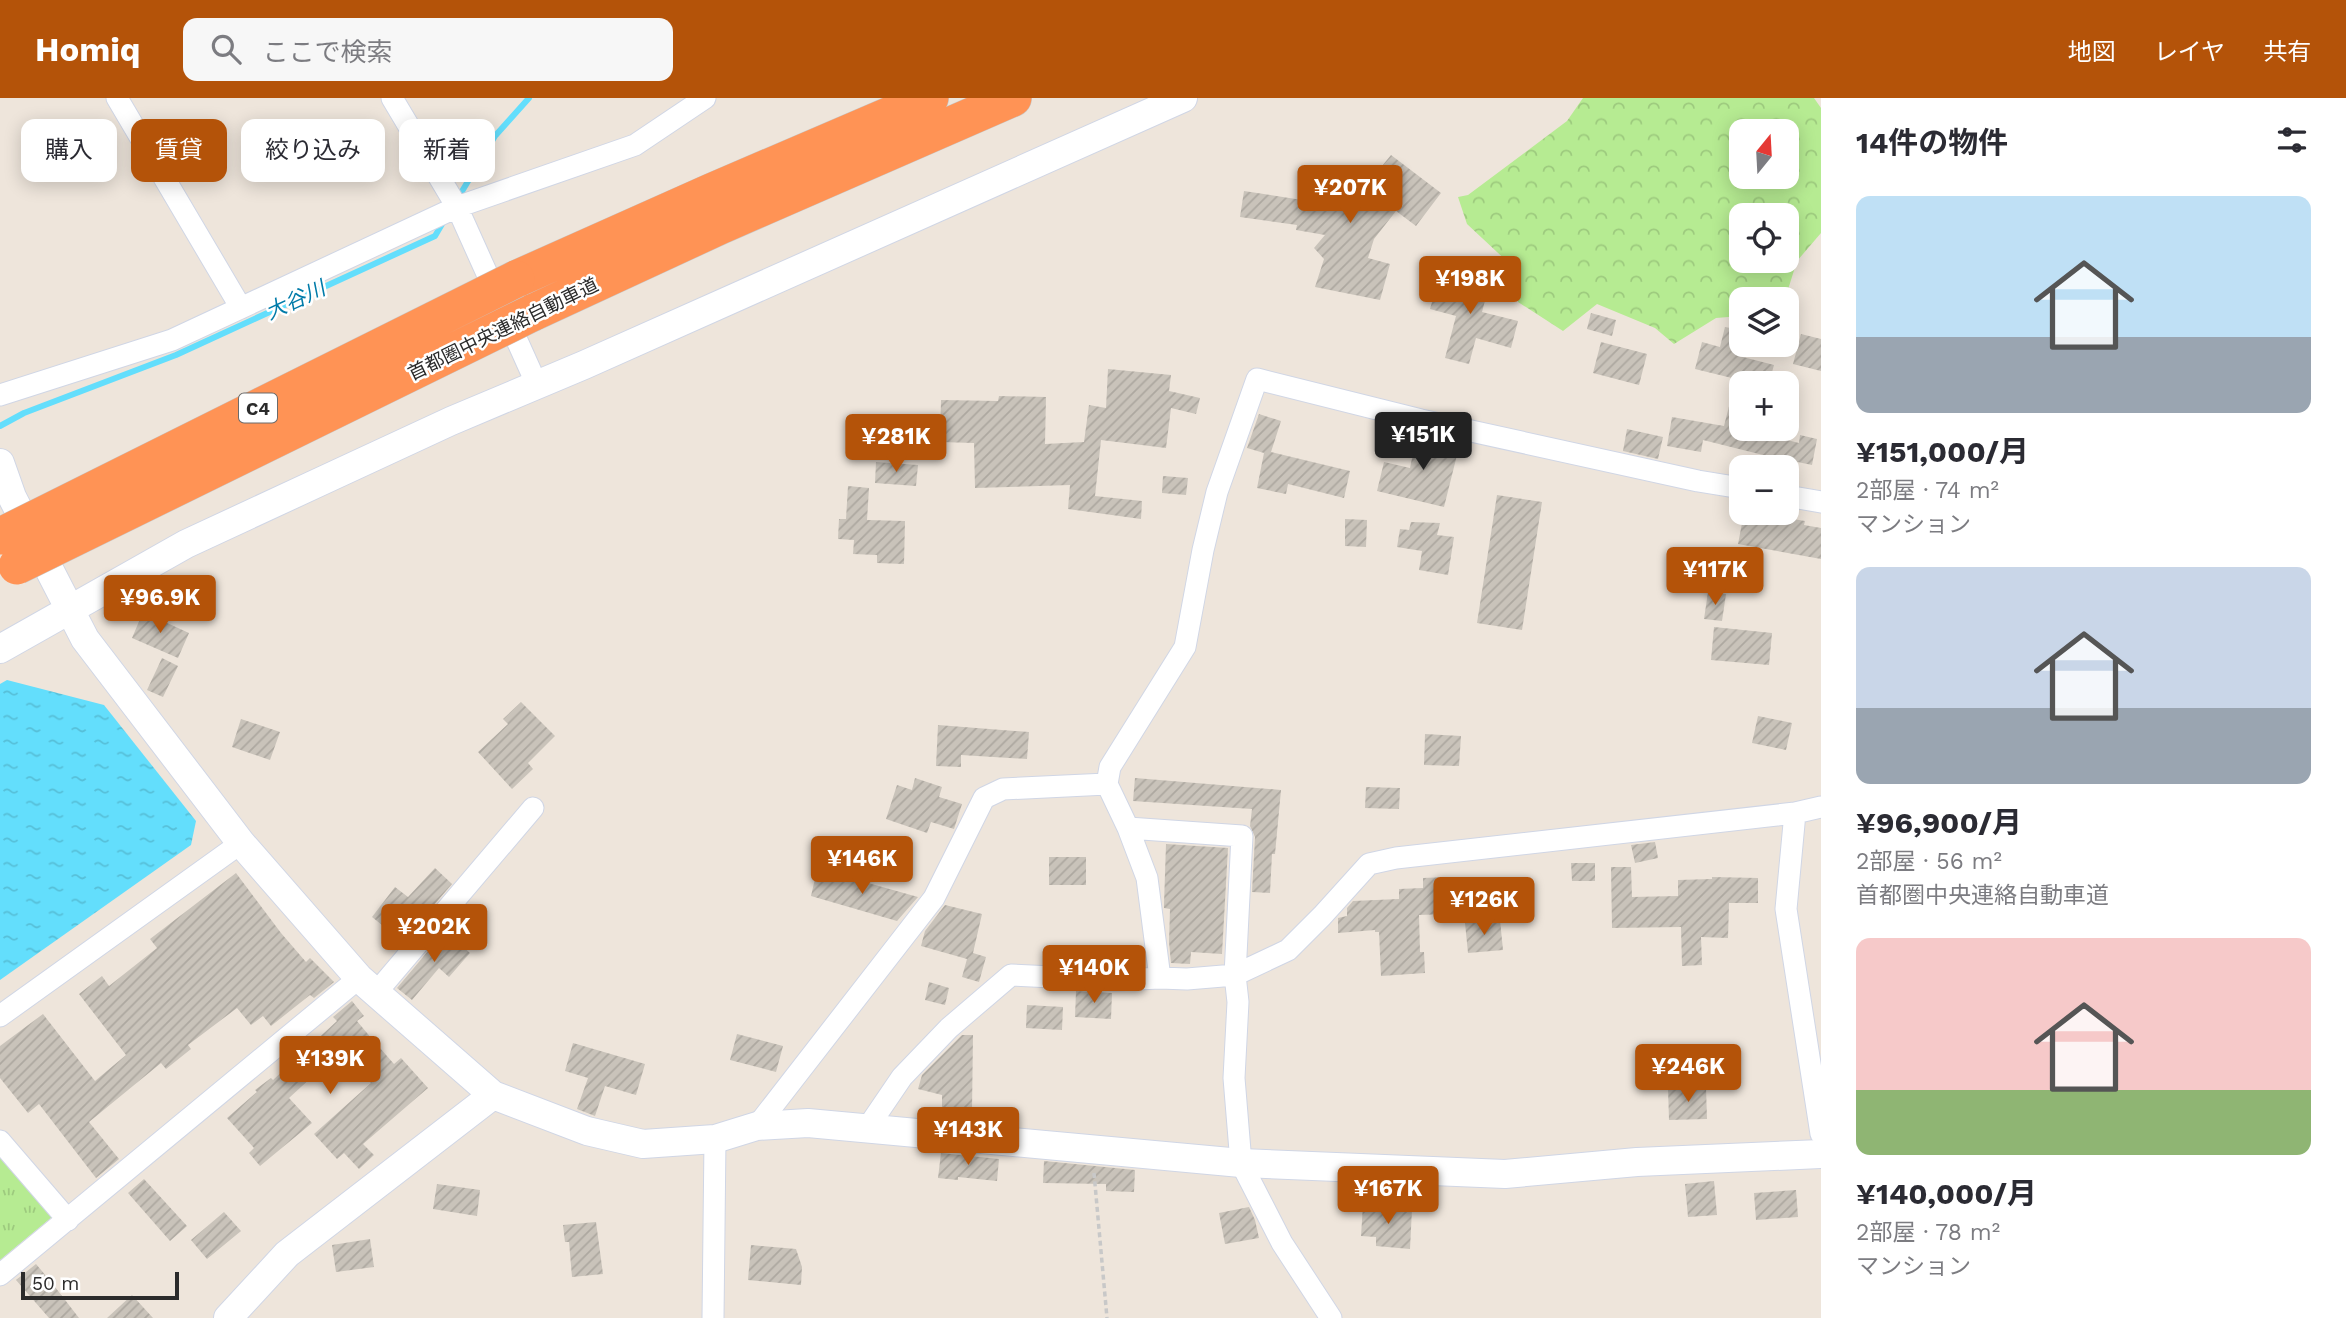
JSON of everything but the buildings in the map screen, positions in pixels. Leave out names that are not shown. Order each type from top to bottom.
[{"type":"highway","name":"首都圏中央連絡自動車道","points":[[4,553],[516,279],[930,98]]},
{"type":"highway","name":"首都圏中央連絡自動車道","points":[[4,553],[734,220],[1013,98]]},
{"type":"street","points":[[117,98],[241,308]]},
{"type":"street","points":[[392,98],[457,207],[537,385]]},
{"type":"street","points":[[0,395],[172,340],[457,207],[635,145],[705,98]]},
{"type":"street","points":[[0,649],[186,544],[451,421],[1183,98]]},
{"type":"street","points":[[1160,978],[1147,878],[1107,784],[1110,767],[1185,647],[1217,492],[1257,379],[1420,420],[1729,486]]},
{"type":"street","points":[[0,464],[12,497],[85,639],[241,843],[367,986],[493,1095],[587,1131],[643,1144],[715,1139],[757,1126],[808,1123],[1241,1163],[1505,1174],[1637,1162],[1821,1154]]},
{"type":"street","points":[[1799,498],[1821,502]]},
{"type":"street","points":[[757,1126],[934,898],[984,798],[1003,789],[1107,784]]},
{"type":"street","points":[[868,1128],[902,1077],[950,1028],[1011,975],[1115,980],[1236,975],[1288,950],[1369,864],[1396,858],[1795,813],[1821,807]]},
{"type":"street","points":[[0,1275],[367,986],[533,808]]},
{"type":"street","points":[[1795,813],[1786,909],[1821,1133]]},
{"type":"street","points":[[1128,828],[1242,836],[1234,1078],[1241,1163],[1282,1243],[1331,1318]]},
{"type":"street","points":[[0,1016],[241,843]]},
{"type":"street","points":[[228,1318],[288,1254],[493,1095]]},
{"type":"street","points":[[713,1318],[715,1139]]},
{"type":"street","points":[[0,1141],[68,1220]]},
{"type":"path","points":[[1092,1150],[1107,1318]]},
{"type":"green space","points":[[1583,98],[1814,98],[1821,108],[1821,233],[1799,259],[1799,203],[1729,203],[1729,273],[1793,273],[1789,287],[1729,287],[1729,317],[1716,318],[1674,344],[1655,328],[1597,304],[1563,331],[1518,302],[1512,266],[1467,224],[1458,197],[1468,195],[1567,121]]},
{"type":"green space","points":[[0,1156],[52,1217],[0,1260]]},
{"type":"water","points":[[7,680],[104,705],[196,821],[191,845],[0,980],[0,684]]},
{"type":"waterway","name":"大谷川","points":[[458,198],[495,136],[529,98]]},
{"type":"waterway","name":"大谷川","points":[[0,426],[24,413],[176,355],[435,236],[445,219]]}]
